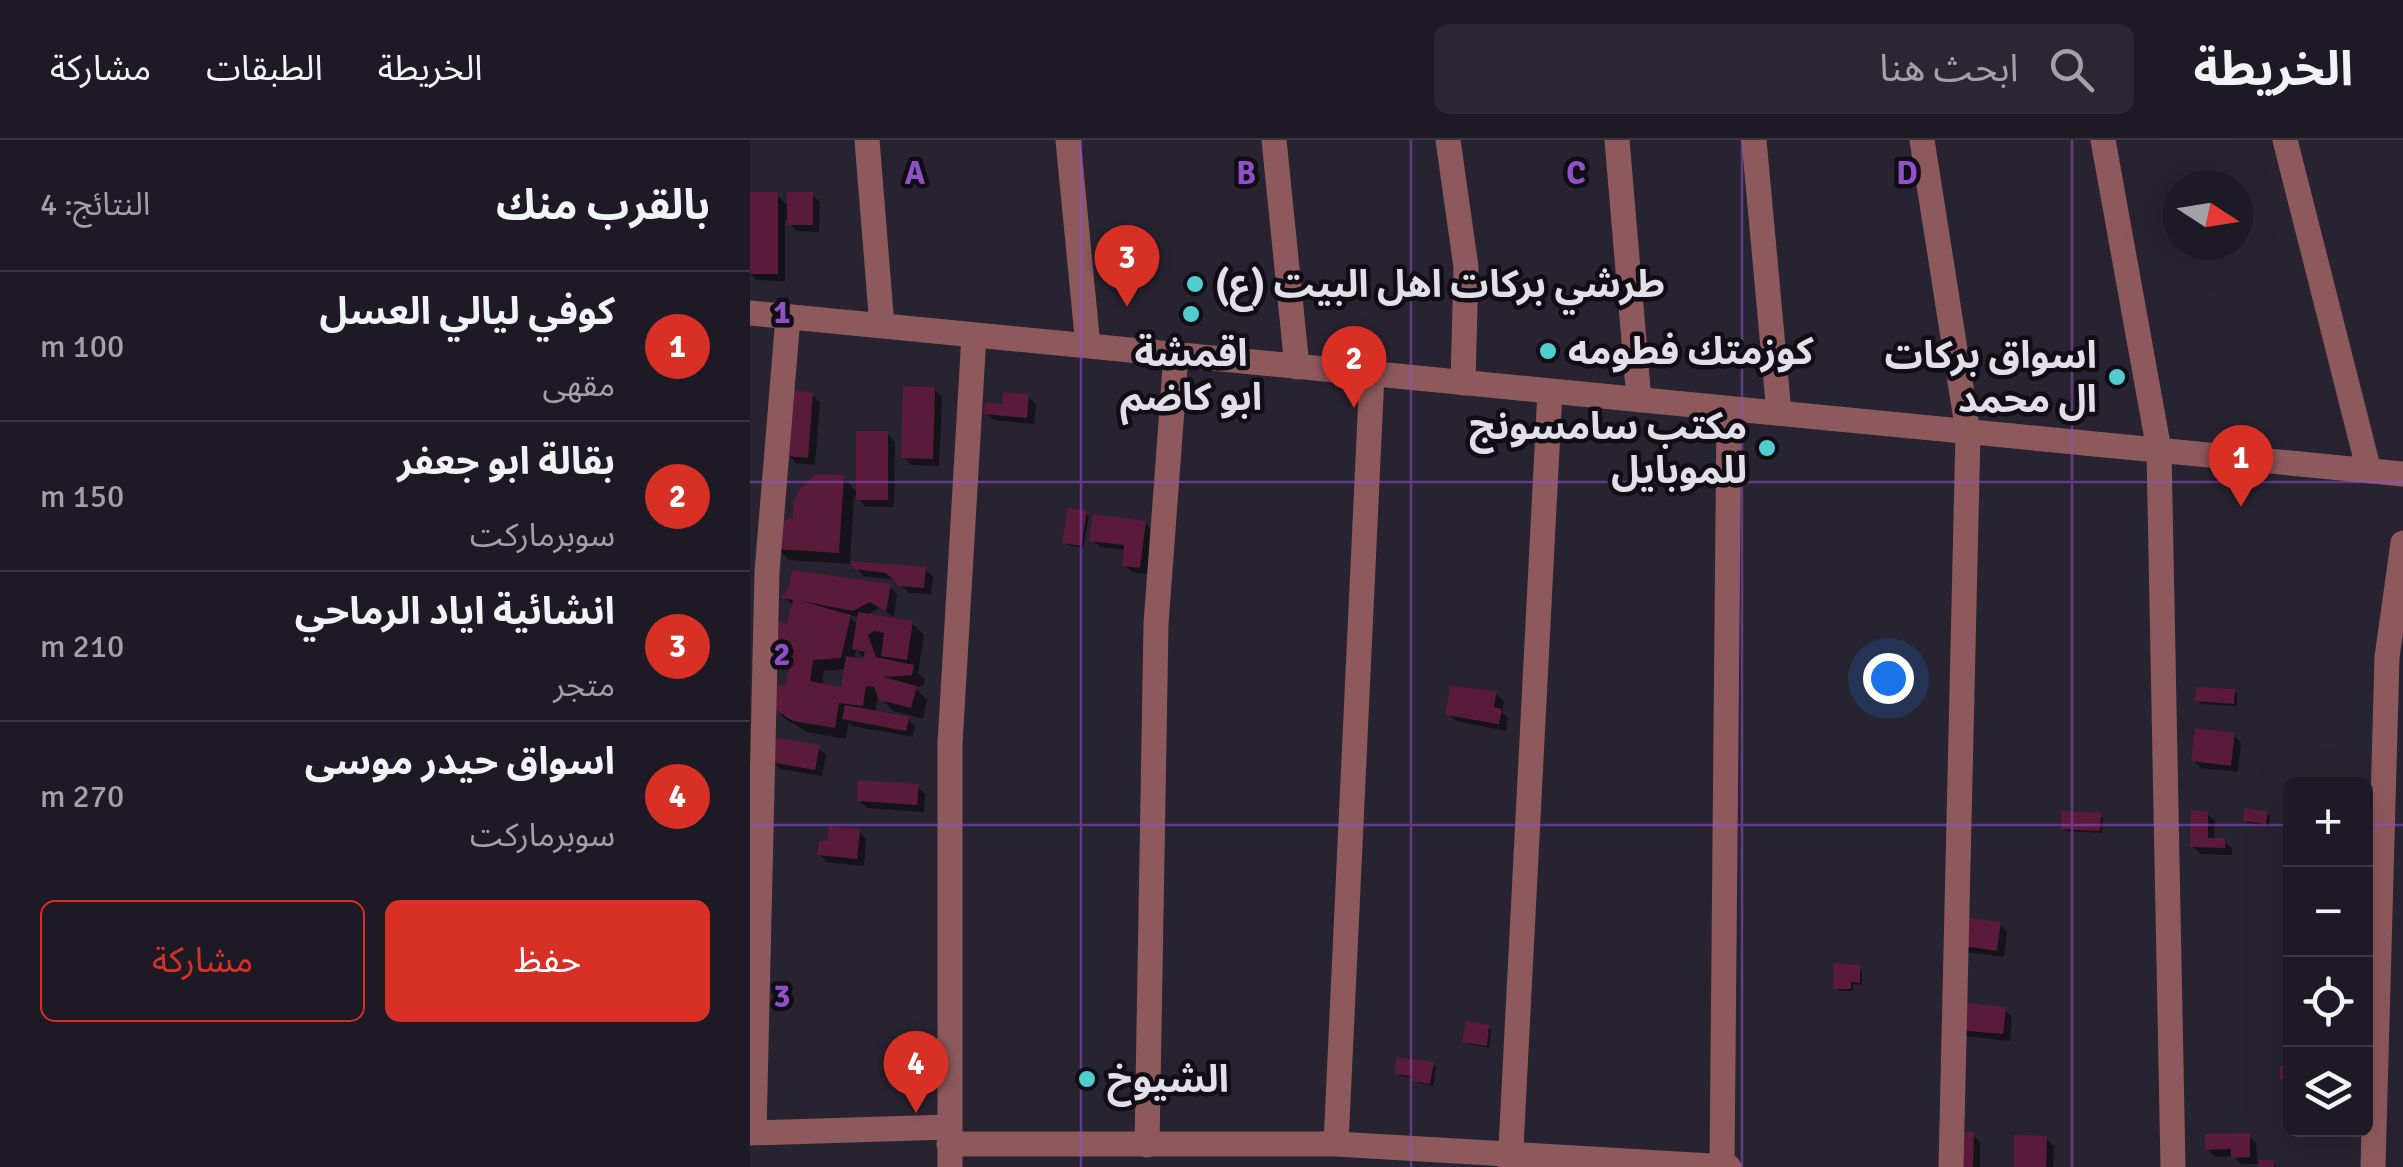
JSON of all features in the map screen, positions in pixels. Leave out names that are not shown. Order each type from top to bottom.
[{"type":"street","points":[[868,140],[882,326]]},
{"type":"street","points":[[1068,140],[1088,346]]},
{"type":"street","points":[[1274,140],[1297,366]]},
{"type":"street","points":[[1448,140],[1466,267],[1463,382]]},
{"type":"street","points":[[1617,140],[1639,400]]},
{"type":"street","points":[[1754,140],[1779,413]]},
{"type":"street","points":[[1922,140],[1968,432],[1951,1167]]},
{"type":"street","points":[[2103,140],[2159,450],[2172,1167]]},
{"type":"street","points":[[2285,140],[2369,470]]},
{"type":"street","points":[[750,314],[2403,474]]},
{"type":"street","points":[[788,317],[767,572],[752,1133],[949,1146],[1336,1144],[1511,1160],[1724,1167],[1729,408]]},
{"type":"street","points":[[949,1146],[950,744],[974,335]]},
{"type":"street","points":[[1147,1146],[1156,624],[1176,355]]},
{"type":"street","points":[[1336,1144],[1372,374]]},
{"type":"street","points":[[1511,1160],[1550,391]]},
{"type":"street","points":[[2372,1167],[2387,657],[2403,543]]},
{"type":"building","points":[[750,192],[778,192],[778,274],[750,274]]},
{"type":"building","points":[[787,192],[813,192],[813,225],[787,225]]},
{"type":"building","points":[[903,386],[935,387],[933,459],[901,458]]},
{"type":"building","points":[[791,390],[813,393],[808,458],[785,456]]},
{"type":"building","points":[[1003,392],[1029,394],[1027,418],[984,414],[985,402],[1003,404]]},
{"type":"building","points":[[856,431],[888,431],[888,500],[856,500]]},
{"type":"building","points":[[816,474],[844,475],[839,553],[775,549],[776,525],[793,517],[793,503],[800,489]]},
{"type":"building","points":[[1068,508],[1087,511],[1081,546],[1062,543]]},
{"type":"building","points":[[1093,514],[1146,521],[1140,568],[1122,566],[1124,545],[1089,541]]},
{"type":"building","points":[[850,561],[926,567],[924,588],[899,586],[886,573],[854,569]]},
{"type":"building","points":[[792,570],[891,584],[886,612],[870,602],[853,611],[801,601],[851,615],[841,658],[813,660],[810,681],[841,687],[846,656],[863,659],[865,652],[852,649],[858,612],[913,621],[907,660],[881,656],[884,633],[874,631],[868,635],[876,657],[914,665],[912,675],[883,677],[917,686],[911,708],[879,700],[874,687],[866,686],[863,706],[839,703],[835,728],[793,721],[769,706],[768,686],[785,685],[794,650],[772,644],[777,622],[787,624],[793,600],[780,598],[789,588]]},
{"type":"building","points":[[1450,686],[1497,691],[1494,707],[1502,709],[1499,724],[1445,715]]},
{"type":"building","points":[[2196,687],[2235,689],[2234,704],[2195,701]]},
{"type":"building","points":[[845,705],[909,717],[906,731],[842,719]]},
{"type":"building","points":[[2195,728],[2235,733],[2231,766],[2191,761]]},
{"type":"building","points":[[774,737],[820,745],[815,770],[770,762]]},
{"type":"building","points":[[858,780],[919,784],[917,805],[857,801]]},
{"type":"building","points":[[2245,808],[2268,811],[2266,824],[2243,821]]},
{"type":"building","points":[[2191,810],[2208,811],[2208,838],[2225,838],[2225,848],[2190,847]]},
{"type":"building","points":[[2061,811],[2101,813],[2100,831],[2061,829]]},
{"type":"building","points":[[829,826],[860,829],[857,859],[817,855],[819,841],[827,841]]},
{"type":"building","points":[[1961,917],[2001,922],[1997,951],[1957,945]]},
{"type":"building","points":[[1833,963],[1860,965],[1860,983],[1851,982],[1851,989],[1833,989]]},
{"type":"building","points":[[1958,1002],[2006,1007],[2003,1034],[1956,1030]]},
{"type":"building","points":[[1466,1021],[1489,1025],[1487,1046],[1462,1042]]},
{"type":"building","points":[[1397,1057],[1434,1062],[1430,1084],[1394,1074]]},
{"type":"building","points":[[1952,1132],[1974,1132],[1973,1167],[1951,1167]]},
{"type":"building","points":[[2250,1133],[2250,1157],[2231,1158],[2231,1149],[2205,1150],[2205,1134]]},
{"type":"building","points":[[2014,1135],[2047,1136],[2046,1167],[2014,1167]]},
{"type":"building","points":[[2259,1160],[2274,1160],[2274,1167],[2258,1167]]},
{"type":"place","name":"طرشي بركات اهل البيت (ع)","points":[[1195,284]]},
{"type":"place","name":"انشائية اياد الرماحي","points":[[1127,307]]},
{"type":"place","name":"اقمشة ابو كاضم","points":[[1191,314]]},
{"type":"place","name":"كوزمتك فطومه","points":[[1548,351]]},
{"type":"place","name":"اسواق بركات ال محمد","points":[[2117,377]]},
{"type":"place","name":"بقالة ابو جعفر","points":[[1354,408]]},
{"type":"place","name":"مكتب سامسونج للموبايل","points":[[1767,448]]},
{"type":"place","name":"كوفي ليالي العسل","points":[[2241,507]]},
{"type":"place","name":"الشيوخ","points":[[1087,1079]]},
{"type":"place","name":"اسواق حيدر موسى","points":[[916,1113]]}]
